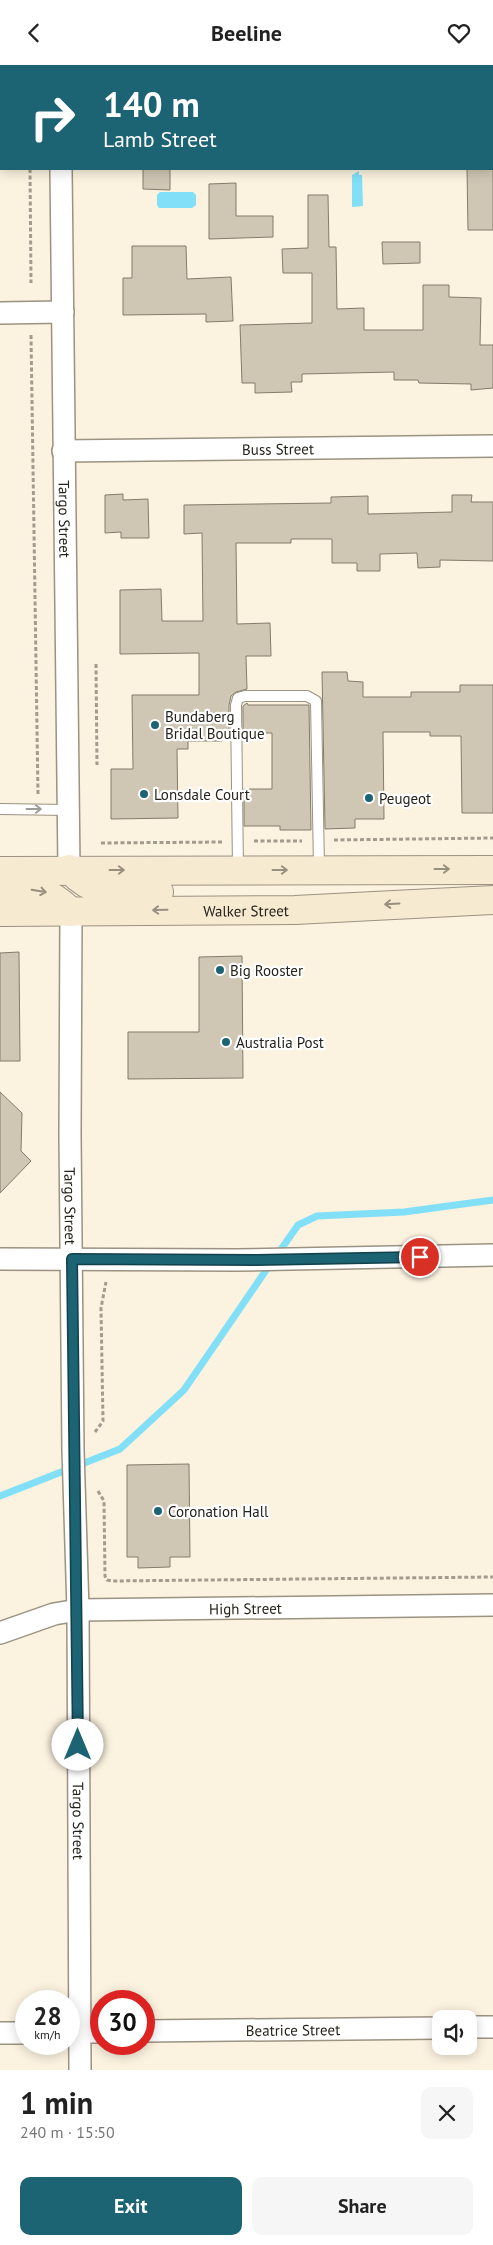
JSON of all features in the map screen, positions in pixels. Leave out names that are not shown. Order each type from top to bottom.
[{"type":"main road","points":[[69,869],[82,883],[98,891],[185,891],[240,909]]},
{"type":"main road","points":[[1,874],[69,869],[493,870]]},
{"type":"main road","points":[[1,874],[34,890],[50,894],[71,912]]},
{"type":"main road","name":"Walker Street","points":[[0,913],[240,909],[295,910],[493,900]]},
{"type":"street","name":"Targo Street","points":[[61,170],[69,869]]},
{"type":"street","points":[[0,313],[63,312]]},
{"type":"street","name":"Buss Street","points":[[63,451],[493,446]]},
{"type":"street","name":"Targo Street","points":[[71,912],[73,1449],[78,1610],[74,1990]]},
{"type":"street","points":[[0,1259],[237,1260],[493,1255]]},
{"type":"street","name":"High Street","points":[[0,1633],[54,1614],[78,1610],[493,1605]]},
{"type":"street","name":"Beatrice Street","points":[[155,2031],[432,2027]]},
{"type":"street","points":[[477,2027],[493,2027]]},
{"type":"street","points":[[0,2033],[15,2033]]},
{"type":"street","name":"Targo Street","points":[[78,2055],[80,2070]]},
{"type":"lane","points":[[238,870],[236,705],[238,698],[245,696],[307,696],[316,701],[319,869]]},
{"type":"lane","points":[[0,809],[68,810]]},
{"type":"path","points":[[30,170],[32,283]]},
{"type":"path","points":[[31,327],[38,809]]},
{"type":"path","points":[[96,664],[97,765]]},
{"type":"path","points":[[93,843],[493,839]]},
{"type":"path","points":[[93,1438],[103,1421],[101,1308],[106,1281]]},
{"type":"path","points":[[96,1489],[104,1501],[105,1576],[107,1580],[493,1577]]},
{"type":"water","points":[[359,171],[359,175],[362,175],[363,206],[352,207],[352,175]]},
{"type":"water","points":[[160,192],[193,192],[196,195],[196,205],[192,208],[159,208],[157,205],[157,195]]},
{"type":"building","points":[[143,170],[170,170],[170,190],[143,189]]},
{"type":"building","points":[[467,170],[493,170],[493,230],[468,230]]},
{"type":"building","points":[[236,183],[236,216],[273,216],[273,237],[209,239],[209,184]]},
{"type":"building","points":[[308,195],[328,195],[329,247],[336,247],[337,309],[364,308],[364,330],[423,330],[423,285],[449,285],[449,297],[481,298],[480,345],[493,345],[493,388],[471,390],[471,384],[419,383],[418,380],[394,380],[394,372],[302,374],[302,382],[291,382],[292,392],[255,393],[255,383],[242,383],[240,325],[312,323],[312,273],[283,273],[282,249],[308,248]]},
{"type":"building","points":[[382,242],[420,242],[420,263],[383,264]]},
{"type":"building","points":[[132,246],[186,246],[187,279],[231,277],[233,321],[206,322],[206,314],[123,315],[123,278],[132,278]]},
{"type":"building","points":[[123,494],[123,500],[148,499],[149,538],[121,538],[121,532],[105,533],[105,495]]},
{"type":"building","points":[[452,495],[472,495],[471,502],[493,502],[493,561],[440,560],[440,567],[418,568],[417,553],[380,554],[380,571],[357,571],[357,563],[332,563],[332,539],[291,539],[291,543],[236,543],[237,624],[270,623],[271,656],[246,656],[247,689],[236,692],[231,696],[229,705],[229,734],[222,734],[222,741],[188,741],[188,749],[177,749],[178,818],[111,819],[111,769],[133,769],[132,695],[199,695],[199,653],[120,654],[120,590],[161,589],[162,621],[203,621],[202,533],[184,534],[184,505],[331,503],[331,497],[368,496],[368,514],[452,512]]},
{"type":"building","points":[[322,672],[347,672],[348,681],[363,682],[363,697],[411,697],[411,692],[460,692],[460,685],[493,685],[493,813],[462,813],[461,736],[430,736],[430,732],[383,732],[384,819],[355,819],[355,828],[325,829]]},
{"type":"building","points":[[247,703],[248,705],[309,705],[311,830],[280,830],[280,826],[244,826],[244,789],[272,789],[272,733],[243,733],[243,706]]},
{"type":"building","points":[[19,952],[20,1061],[0,1061],[0,953]]},
{"type":"building","points":[[242,956],[243,1078],[128,1079],[128,1032],[199,1032],[199,957]]},
{"type":"building","points":[[0,1092],[22,1113],[21,1151],[31,1161],[0,1193]]},
{"type":"building","name":"Coronation Hall","points":[[189,1464],[190,1557],[170,1557],[170,1567],[138,1568],[138,1557],[127,1557],[127,1465]]},
{"type":"waterway","points":[[277,1255],[298,1225],[317,1216],[404,1212],[493,1200]]},
{"type":"waterway","points":[[0,1496],[120,1449],[184,1390],[271,1263]]},
{"type":"place","name":"Bundaberg Bridal Boutique","points":[[155,725]]},
{"type":"place","name":"Lonsdale Court","points":[[144,794]]},
{"type":"place","name":"Peugeot","points":[[369,798]]},
{"type":"place","name":"Big Rooster","points":[[220,970]]},
{"type":"place","name":"Australia Post","points":[[226,1042]]},
{"type":"place","name":"Coronation Hall","points":[[158,1511]]},
{"type":"route","points":[[78,1745],[78,1610],[73,1449],[72,1259],[256,1260],[420,1257]]}]
